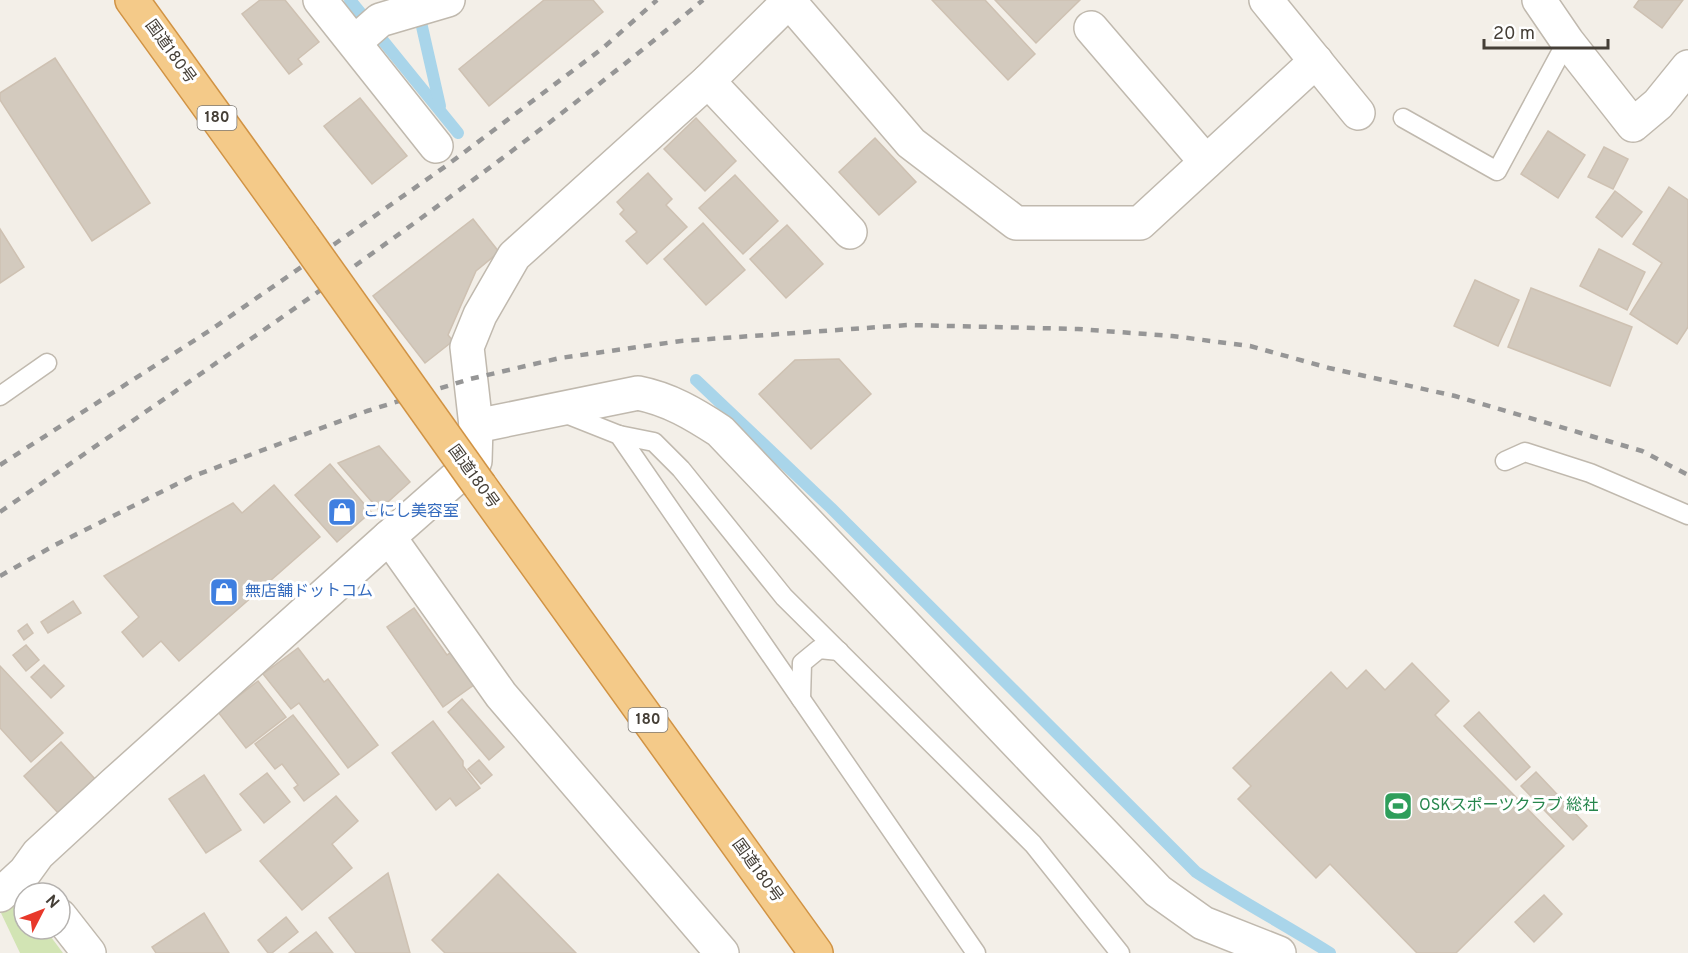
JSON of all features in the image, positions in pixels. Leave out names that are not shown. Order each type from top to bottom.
[{"type":"highway","name":"国道180号","points":[[132,0],[816,953]]},
{"type":"street","points":[[320,0],[374,28],[436,146]]},
{"type":"street","points":[[33,881],[38,854],[476,461],[476,426],[467,347],[480,315],[514,256],[708,81],[789,0],[911,143],[1016,223],[1140,223],[1316,61]]},
{"type":"street","points":[[1266,0],[1358,113]]},
{"type":"street","points":[[1539,0],[1567,41],[1633,125],[1658,104],[1688,67]]},
{"type":"street","points":[[374,28],[442,2]]},
{"type":"street","points":[[1091,27],[1206,162]]},
{"type":"street","points":[[708,81],[850,232]]},
{"type":"street","points":[[476,426],[638,393],[656,396],[689,411],[720,431],[1158,891],[1203,923],[1279,953]]},
{"type":"street","points":[[389,537],[501,695],[722,953]]},
{"type":"street","points":[[72,931],[89,953]]},
{"type":"lane","points":[[1403,118],[1497,171],[1567,41]]},
{"type":"lane","points":[[0,396],[47,363]]},
{"type":"lane","points":[[555,410],[619,435],[654,442],[681,469],[784,597],[1033,844],[1120,953]]},
{"type":"lane","points":[[619,435],[976,953]]},
{"type":"lane","points":[[1505,461],[1525,452],[1590,473],[1688,515]]},
{"type":"lane","points":[[801,699],[802,663],[819,649],[839,651]]},
{"type":"green space","points":[[12,905],[12,936],[1,913]]},
{"type":"green space","points":[[14,941],[54,941],[63,953],[20,953]]},
{"type":"building","points":[[260,0],[285,0],[319,42],[298,59],[302,64],[289,74],[242,14]]},
{"type":"building","points":[[544,0],[593,0],[603,12],[489,106],[459,69]]},
{"type":"building","points":[[932,0],[985,0],[1035,54],[1008,80]]},
{"type":"building","points":[[995,0],[1080,0],[1036,43]]},
{"type":"building","points":[[1639,0],[1683,0],[1662,28],[1634,7]]},
{"type":"building","points":[[55,58],[150,203],[92,241],[0,100],[0,93]]},
{"type":"building","points":[[360,98],[407,156],[372,184],[324,126]]},
{"type":"building","points":[[696,118],[736,161],[705,191],[664,149]]},
{"type":"building","points":[[1548,131],[1585,155],[1558,198],[1521,174]]},
{"type":"building","points":[[875,138],[916,182],[879,215],[839,172]]},
{"type":"building","points":[[1604,147],[1628,159],[1613,189],[1588,177]]},
{"type":"building","points":[[648,173],[672,199],[666,205],[687,227],[647,264],[626,241],[637,232],[620,214],[624,210],[617,202]]},
{"type":"building","points":[[735,175],[778,221],[743,254],[699,208]]},
{"type":"building","points":[[1669,187],[1688,200],[1688,327],[1677,344],[1630,314],[1662,263],[1633,244]]},
{"type":"building","points":[[1615,191],[1642,212],[1622,237],[1596,217]]},
{"type":"building","points":[[473,219],[499,252],[476,271],[448,335],[453,341],[425,363],[373,296]]},
{"type":"building","points":[[703,223],[745,270],[706,305],[664,259]]},
{"type":"building","points":[[787,225],[823,264],[786,298],[750,259]]},
{"type":"building","points":[[0,229],[24,267],[0,283]]},
{"type":"building","points":[[1599,249],[1645,272],[1627,310],[1580,286]]},
{"type":"building","points":[[1475,280],[1519,300],[1498,346],[1454,326]]},
{"type":"building","points":[[1531,288],[1632,327],[1610,386],[1508,347]]},
{"type":"building","points":[[839,359],[871,394],[811,449],[759,394],[795,360]]},
{"type":"building","points":[[379,446],[410,482],[379,510],[338,463]]},
{"type":"building","points":[[330,464],[371,512],[337,542],[295,495]]},
{"type":"building","points":[[274,485],[320,537],[179,661],[161,641],[143,657],[122,632],[139,617],[104,576],[233,503],[242,513]]},
{"type":"building","points":[[73,601],[81,613],[48,633],[41,622]]},
{"type":"building","points":[[414,608],[447,655],[455,650],[478,682],[443,707],[387,627]]},
{"type":"building","points":[[27,624],[33,633],[24,640],[18,631]]},
{"type":"building","points":[[26,645],[39,660],[26,671],[13,655]]},
{"type":"building","points":[[298,648],[324,682],[328,679],[378,745],[348,768],[299,703],[291,709],[263,674]]},
{"type":"building","points":[[1412,663],[1449,701],[1435,715],[1564,846],[1456,953],[1417,953],[1330,864],[1316,878],[1238,799],[1251,786],[1233,768],[1331,672],[1347,689],[1366,670],[1385,690]]},
{"type":"building","points":[[44,665],[64,686],[51,698],[31,677]]},
{"type":"building","points":[[0,666],[63,733],[31,762],[0,728]]},
{"type":"building","points":[[258,681],[286,717],[246,748],[218,712]]},
{"type":"building","points":[[462,699],[504,747],[489,760],[448,712]]},
{"type":"building","points":[[1479,712],[1530,767],[1516,780],[1464,726]]},
{"type":"building","points":[[293,715],[339,774],[304,801],[294,788],[298,785],[282,764],[275,769],[255,744]]},
{"type":"building","points":[[433,721],[480,788],[456,806],[450,798],[436,810],[392,753]]},
{"type":"building","points":[[61,742],[96,780],[59,814],[24,776]]},
{"type":"building","points":[[479,760],[492,775],[481,784],[468,769]]},
{"type":"building","points":[[1536,772],[1587,826],[1573,840],[1521,786]]},
{"type":"building","points":[[267,773],[290,802],[264,823],[240,794]]},
{"type":"building","points":[[204,775],[241,830],[206,853],[169,799]]},
{"type":"building","points":[[336,796],[358,821],[332,844],[352,868],[302,910],[260,861]]},
{"type":"building","points":[[388,873],[410,953],[356,953],[329,918]]},
{"type":"building","points":[[498,874],[576,953],[445,953],[432,940]]},
{"type":"building","points":[[1544,895],[1562,914],[1534,942],[1515,922]]},
{"type":"building","points":[[204,913],[229,953],[156,953],[152,947]]},
{"type":"building","points":[[286,917],[298,932],[272,953],[268,953],[258,940]]},
{"type":"building","points":[[316,932],[333,953],[289,953]]},
{"type":"waterway","points":[[350,0],[458,133]]},
{"type":"waterway","points":[[418,9],[440,106]]},
{"type":"waterway","points":[[696,380],[831,508],[1196,872],[1330,953]]},
{"type":"railway","points":[[0,465],[209,331],[446,166],[603,48],[657,0]]},
{"type":"railway","points":[[0,512],[269,327],[446,200],[619,69],[703,0]]},
{"type":"railway","points":[[0,576],[55,545],[191,477],[367,411],[470,379],[560,358],[681,341],[908,325],[1078,329],[1172,336],[1250,346],[1329,368],[1455,396],[1642,451],[1688,475]]},
{"type":"place","name":"こにし美容室","points":[[342,512]]},
{"type":"place","name":"無店舗ドットコム","points":[[224,592]]},
{"type":"place","name":"OSKスポーツクラブ 総社","points":[[1398,806]]}]
